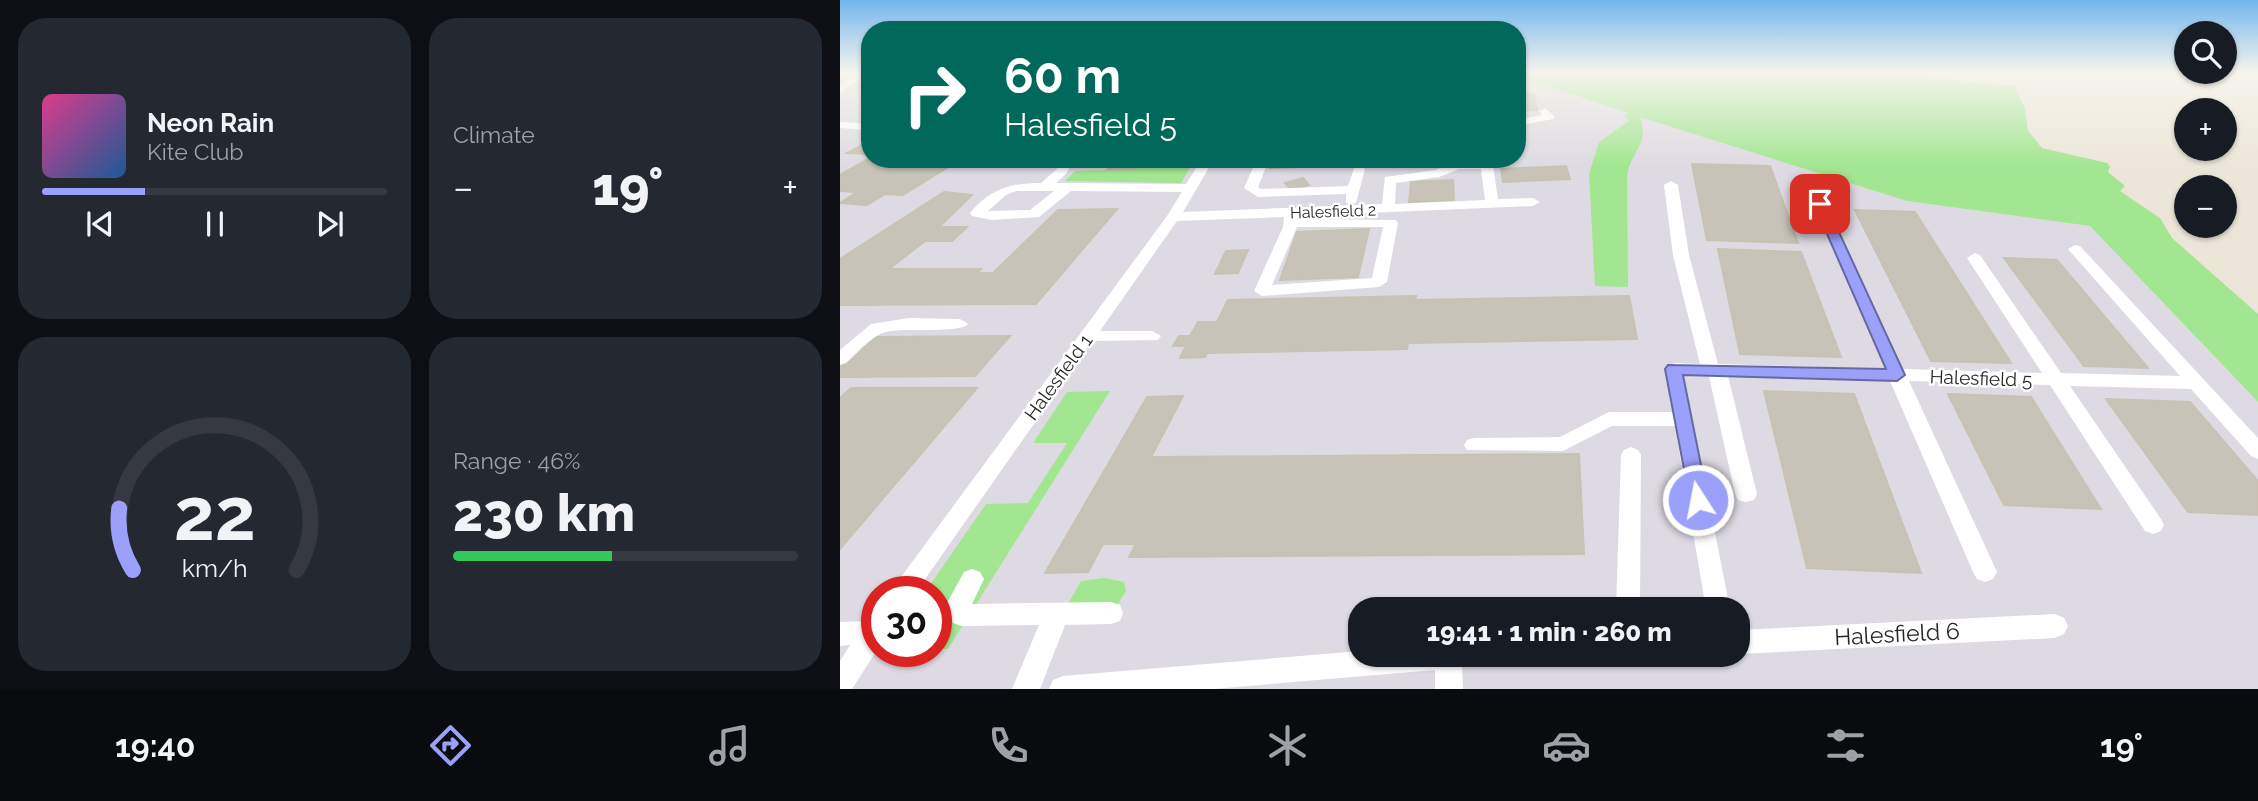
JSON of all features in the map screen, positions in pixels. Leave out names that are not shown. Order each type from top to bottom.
[{"type":"street","points":[[1526,121],[1549,117],[1545,111]]},
{"type":"street","points":[[840,125],[861,126]]},
{"type":"street","points":[[1044,187],[1063,168]]},
{"type":"street","name":"Halesfield 1","points":[[914,576],[1173,217],[1203,168]]},
{"type":"street","points":[[1259,168],[1251,188],[1258,193],[1353,190]]},
{"type":"street","points":[[1388,209],[1391,180],[1439,173],[1450,168]]},
{"type":"street","points":[[1487,168],[1492,204]]},
{"type":"street","points":[[1348,210],[1359,169]]},
{"type":"street","points":[[1809,179],[1985,572]]},
{"type":"street","points":[[1671,185],[1681,255],[1746,495]]},
{"type":"street","points":[[1068,187],[1034,214],[992,216],[977,213],[1006,189],[1044,187],[1068,187],[1191,188]]},
{"type":"street","name":"Halesfield 2","points":[[1173,217],[1291,218],[1348,210],[1533,202]]},
{"type":"street","points":[[1291,218],[1391,223],[1379,282],[1262,290],[1291,218]]},
{"type":"street","points":[[2075,249],[2258,451]]},
{"type":"street","points":[[1975,258],[2153,525]]},
{"type":"street","points":[[840,359],[877,328],[909,323],[961,324]]},
{"type":"street","points":[[1087,336],[1152,336]]},
{"type":"street","name":"Halesfield 5","points":[[1716,597],[1674,369],[2197,383]]},
{"type":"street","points":[[1474,445],[1563,444],[1609,419],[1683,419]]},
{"type":"street","points":[[1628,597],[1630,455]]},
{"type":"street","points":[[972,579],[959,603],[962,615],[1111,612]]},
{"type":"street","points":[[1026,689],[1057,613]]},
{"type":"street","name":"Halesfield 6","points":[[1750,641],[2056,626]]},
{"type":"street","points":[[840,634],[861,632]]},
{"type":"street","points":[[840,684],[861,652]]},
{"type":"street","points":[[1063,689],[1128,686],[1348,665]]},
{"type":"street","points":[[1449,689],[1456,667]]},
{"type":"shaded area","points":[[840,104],[861,104],[861,168],[1526,168],[1526,104],[1605,104],[1907,201],[2090,226],[2258,402],[2258,689],[840,689]]},
{"type":"green space","points":[[1602,104],[2023,104],[2028,131],[2042,148],[2107,163],[2110,167],[2108,172],[2125,186],[2120,191],[2160,218],[2172,238],[2258,314],[2258,402],[2090,226],[1907,201],[1640,117],[1643,134],[1627,176],[1628,287],[1595,286],[1589,174],[1599,142],[1630,120],[1623,116],[1629,113]]},
{"type":"green space","points":[[1190,168],[1181,183],[1065,181],[1075,171]]},
{"type":"green space","points":[[1110,391],[952,643],[952,576],[936,576],[986,504],[1028,503],[1067,443],[1033,443],[1067,392]]},
{"type":"green space","points":[[1104,578],[1124,582],[1126,591],[1116,607],[1064,611],[1081,581]]},
{"type":"building","points":[[1526,104],[1536,104],[1537,110],[1526,111]]},
{"type":"building","points":[[861,146],[861,154],[847,153]]},
{"type":"building","points":[[861,163],[861,168],[946,168],[903,195],[885,194],[867,205],[840,203],[857,192],[840,191],[840,175]]},
{"type":"building","points":[[1692,164],[1770,166],[1798,243],[1707,240]]},
{"type":"building","points":[[1566,166],[1570,179],[1503,182],[1501,169]]},
{"type":"building","points":[[1109,168],[1137,168],[1136,169],[1107,170]]},
{"type":"building","points":[[1303,178],[1309,185],[1291,190],[1285,183]]},
{"type":"building","points":[[1453,180],[1454,200],[1409,202],[1411,182]]},
{"type":"building","points":[[944,192],[972,195],[939,227],[967,227],[952,241],[925,241],[889,269],[981,269],[977,273],[993,273],[1058,210],[1117,209],[1036,304],[840,305],[840,259]]},
{"type":"building","points":[[1855,210],[1915,212],[2011,363],[1931,361]]},
{"type":"building","points":[[1369,229],[1358,277],[1280,280],[1297,232]]},
{"type":"building","points":[[1718,249],[1801,252],[1841,357],[1740,354]]},
{"type":"building","points":[[1248,250],[1238,273],[1215,274],[1226,251]]},
{"type":"building","points":[[2004,258],[2057,260],[2148,368],[2084,366]]},
{"type":"building","points":[[1416,296],[1415,300],[1629,296],[1637,339],[1408,343],[1407,349],[1207,353],[1205,357],[1180,358],[1186,346],[1173,346],[1179,336],[1190,336],[1198,322],[1217,322],[1228,300]]},
{"type":"building","points":[[1010,336],[975,376],[840,377],[840,366],[872,337]]},
{"type":"building","points":[[851,388],[977,388],[840,549],[840,398]]},
{"type":"building","points":[[1764,391],[1854,394],[1921,573],[1807,568]]},
{"type":"building","points":[[1948,394],[2031,397],[2101,509],[2004,505]]},
{"type":"building","points":[[1183,396],[1151,457],[1579,454],[1584,554],[1129,557],[1136,544],[1103,544],[1088,572],[1045,573],[1147,397]]},
{"type":"building","points":[[2106,399],[2190,402],[2258,481],[2258,515],[2188,512]]},
{"type":"route","points":[[1698,500],[1674,369],[1897,375],[1820,204]]}]
